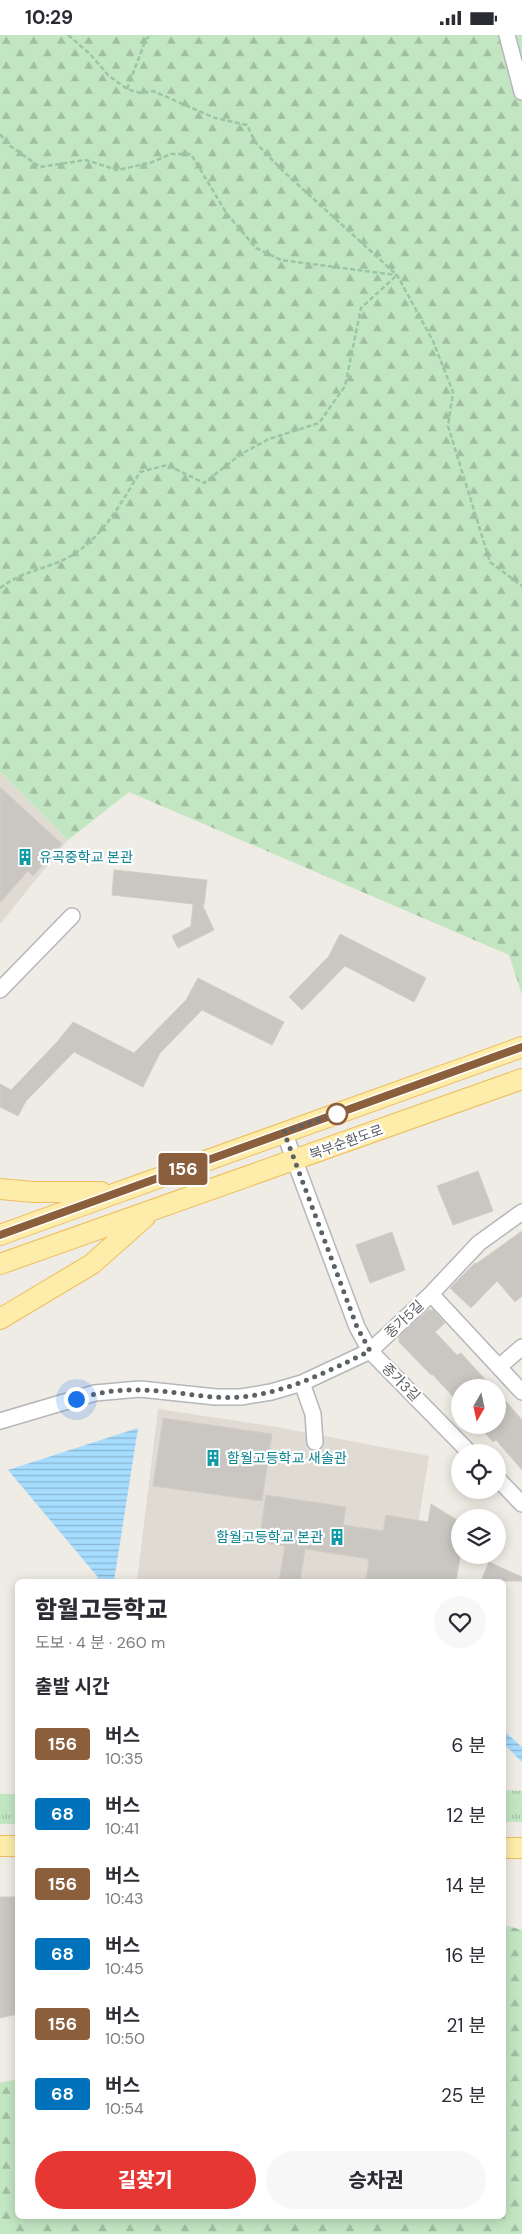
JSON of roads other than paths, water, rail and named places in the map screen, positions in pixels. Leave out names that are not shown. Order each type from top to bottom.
[{"type":"main road","points":[[0,1235],[522,1047]]},
{"type":"main road","name":"북부순환도로","points":[[0,1264],[522,1079]]},
{"type":"main road","points":[[0,1189],[77,1193],[123,1190]]},
{"type":"main road","points":[[0,1319],[92,1264],[153,1211]]},
{"type":"main road","points":[[0,1846],[15,1846]]},
{"type":"main road","points":[[506,1848],[522,1848]]},
{"type":"street","points":[[507,35],[522,92]]},
{"type":"street","points":[[0,990],[72,916]]},
{"type":"street","name":"종가3길","points":[[284,1132],[357,1327],[370,1351],[461,1444]]},
{"type":"street","name":"종가5길","points":[[0,1421],[95,1393],[140,1389],[216,1397],[241,1397],[271,1392],[302,1383],[370,1351],[431,1294],[479,1243],[522,1212]]},
{"type":"street","points":[[431,1294],[522,1392]]},
{"type":"street","points":[[500,1367],[522,1347]]},
{"type":"street","points":[[302,1383],[313,1413],[315,1441]]},
{"type":"street","points":[[506,1487],[522,1504]]},
{"type":"water","points":[[138,1428],[114,1579],[98,1579],[8,1470]]},
{"type":"water","points":[[506,1733],[522,1747],[522,1762],[506,1746]]},
{"type":"place","name":"유곡중학교 본관","points":[[25,857]]},
{"type":"place","name":"함월고등학교 새솔관","points":[[213,1458]]},
{"type":"place","name":"함월고등학교 본관","points":[[337,1537]]}]
